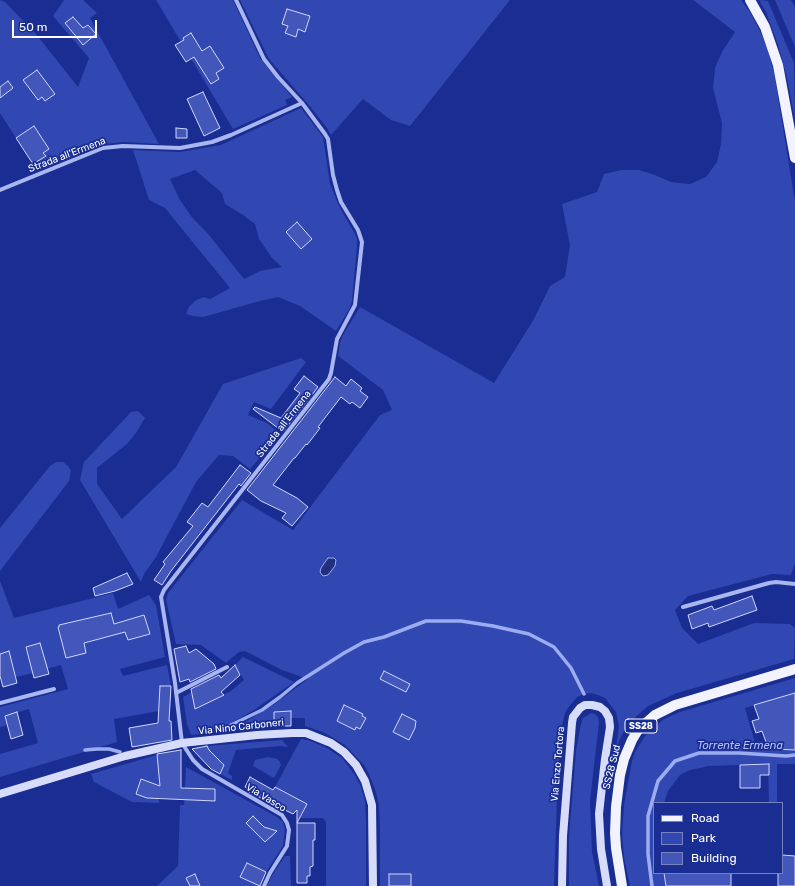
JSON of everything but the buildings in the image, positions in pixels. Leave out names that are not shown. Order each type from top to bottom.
[{"type":"main road","points":[[750,0],[765,27],[778,65],[795,158]]},
{"type":"main road","name":"SS28 Sud","points":[[622,886],[616,848],[616,806],[620,774],[624,759],[638,730],[655,715],[675,705],[795,669]]},
{"type":"main road","name":"Via Enzo Tortora","points":[[562,886],[563,836],[572,723],[573,717],[580,708],[586,705],[592,705],[600,707],[605,711],[609,718],[610,727],[599,814],[601,849],[607,886]]},
{"type":"main road","name":"Via Nino Carboneri","points":[[0,794],[125,756],[182,744],[257,735],[301,733],[311,735],[341,749],[359,768],[365,780],[370,794],[372,815],[373,886]]},
{"type":"street","name":"Strada all'Ermena","points":[[182,744],[176,693],[161,605],[161,594],[329,379],[337,339],[356,305],[362,246],[358,230],[338,196],[333,175],[329,145],[325,134],[302,103],[264,59],[236,0]]},
{"type":"street","name":"Strada all'Ermena","points":[[0,190],[103,148],[123,146],[180,148],[212,142],[302,103]]},
{"type":"street","points":[[684,607],[769,583],[776,582],[795,584]]},
{"type":"street","points":[[176,693],[227,667]]},
{"type":"street","points":[[0,703],[54,689]]},
{"type":"street","name":"Via Vasco","points":[[182,744],[193,760],[202,769],[282,815],[286,820],[289,830],[287,846],[271,871],[264,886]]},
{"type":"green space","points":[[0,0],[5,2],[36,34],[78,87],[89,58],[53,16],[64,0],[83,0],[97,13],[90,18],[159,144],[123,142],[104,144],[37,171],[0,113]]},
{"type":"green space","points":[[156,0],[233,0],[260,58],[292,97],[285,100],[287,105],[233,129]]},
{"type":"green space","points":[[240,0],[510,0],[410,126],[391,120],[363,99],[331,135],[308,104],[269,59]]},
{"type":"green space","points":[[693,0],[741,0],[750,12],[761,33],[768,50],[774,72],[795,202],[795,563],[791,575],[772,574],[688,596],[675,610],[682,628],[698,644],[754,623],[790,624],[795,628],[794,659],[677,693],[648,706],[632,720],[625,729],[619,741],[615,756],[619,726],[616,712],[605,698],[598,695],[591,693],[577,697],[565,713],[561,730],[554,886],[380,886],[379,805],[376,792],[364,765],[345,745],[323,732],[305,726],[305,718],[291,718],[291,711],[274,712],[274,726],[191,735],[187,724],[183,697],[192,692],[195,709],[231,691],[244,680],[235,665],[243,657],[294,682],[254,710],[231,723],[232,730],[273,705],[308,679],[282,670],[245,651],[239,652],[226,663],[201,645],[176,644],[166,600],[168,593],[242,500],[293,530],[380,415],[392,410],[383,390],[338,356],[343,335],[360,307],[494,383],[534,319],[550,286],[565,277],[570,245],[562,204],[597,192],[604,174],[621,170],[639,170],[671,182],[690,184],[706,177],[717,162],[721,144],[722,123],[713,88],[715,68],[722,52],[735,32]]},
{"type":"green space","points":[[759,0],[768,1],[794,63],[795,120],[787,78],[778,45],[766,12]]},
{"type":"green space","points":[[775,0],[791,0],[795,7],[795,47]]},
{"type":"green space","points":[[301,108],[323,137],[330,184],[339,206],[357,239],[352,301],[350,308],[336,331],[300,306],[278,297],[203,317],[186,314],[189,307],[196,300],[204,297],[210,299],[230,288],[165,208],[149,200],[133,150],[180,152],[221,145]],"holes":[[[195,170],[222,193],[225,204],[255,224],[259,239],[272,258],[282,267],[260,271],[244,279],[209,235],[191,216],[180,200],[170,179]]]},
{"type":"green space","points":[[301,358],[306,362],[271,409],[254,402],[248,415],[267,423],[280,434],[250,469],[233,456],[219,455],[196,482],[156,557],[144,574],[141,582],[80,480],[84,462],[131,412],[138,411],[145,418],[127,444],[97,468],[97,484],[122,519],[176,467],[223,384]]},
{"type":"green space","points":[[56,462],[63,462],[68,466],[71,471],[69,481],[0,571],[0,528],[50,466]]},
{"type":"green space","points":[[0,581],[14,618],[113,593],[118,609],[149,595],[156,605],[165,657],[120,669],[123,676],[167,665],[171,686],[160,686],[159,711],[114,719],[117,742],[0,777],[0,754],[38,743],[29,709],[5,716],[7,725],[0,727],[0,707],[68,689],[61,665],[47,669],[40,643],[26,647],[33,673],[16,677],[9,651],[0,654]]},
{"type":"green space","points":[[795,678],[795,693],[745,708],[755,743],[776,749],[795,749],[795,764],[777,764],[777,802],[769,802],[768,764],[709,766],[690,770],[680,775],[668,791],[664,802],[653,802],[653,874],[664,874],[666,886],[630,886],[624,857],[622,834],[624,805],[632,761],[635,752],[645,736],[664,719],[680,712]]},
{"type":"green space","points":[[591,713],[598,717],[599,722],[590,801],[592,852],[599,886],[569,886],[569,837],[576,751],[583,718]]},
{"type":"green space","points":[[301,739],[308,740],[325,747],[342,758],[355,775],[361,787],[365,801],[366,886],[326,886],[326,822],[323,818],[300,818],[307,804],[275,787]]},
{"type":"green space","points":[[282,740],[288,747],[280,746],[236,750],[228,773],[232,776],[232,780],[220,774],[224,765],[207,746]]},
{"type":"green space","points":[[157,755],[160,780],[159,803],[132,802],[94,782],[91,774]]},
{"type":"green space","points":[[268,757],[277,759],[281,765],[274,778],[253,766],[255,760]]},
{"type":"green space","points":[[186,767],[277,817],[283,822],[285,830],[283,846],[266,872],[247,863],[240,877],[260,886],[157,886],[178,866],[180,805],[184,805]]},
{"type":"green space","points":[[285,856],[290,856],[291,886],[267,886],[273,874]]},
{"type":"shaded area","points":[[328,558],[334,558],[336,560],[335,566],[328,575],[323,576],[320,572],[321,568]]},
{"type":"waterway","points":[[231,725],[262,710],[297,683],[364,642],[384,637],[426,621],[461,621],[529,634],[554,647],[571,668],[584,694]]},
{"type":"waterway","points":[[85,750],[109,749],[120,752]]},
{"type":"waterway","name":"Torrente Ermena","points":[[652,886],[648,854],[648,816],[658,781],[675,761],[699,753],[795,755]]}]
